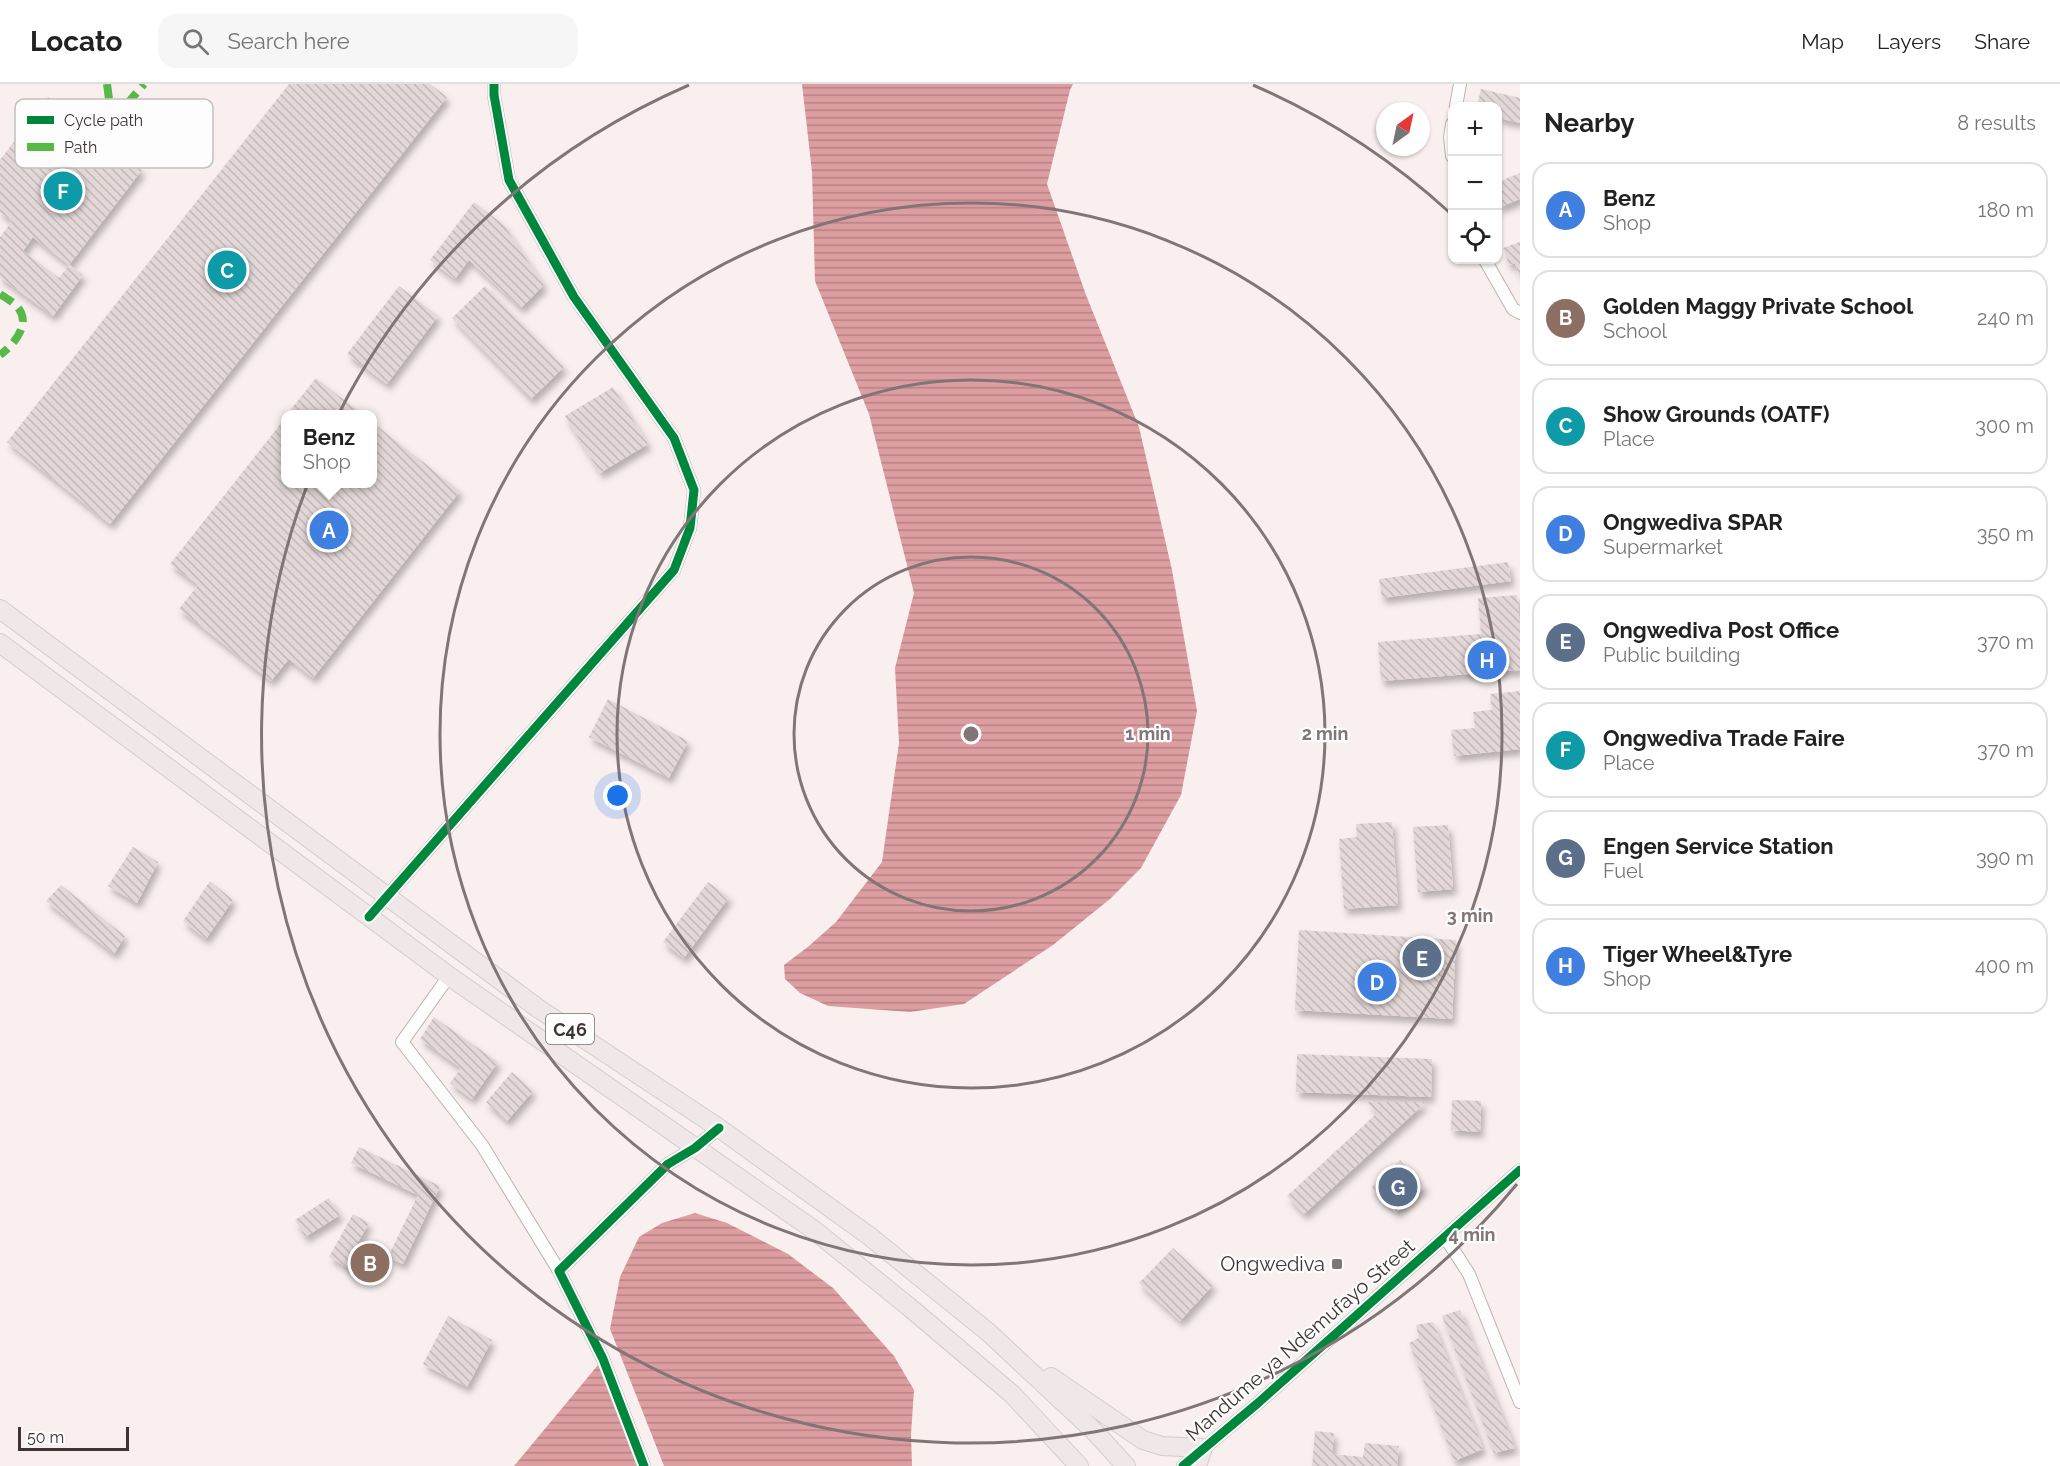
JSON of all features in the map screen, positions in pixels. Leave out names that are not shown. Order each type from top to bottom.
[{"type":"main road","name":"C46","points":[[0,609],[539,1009],[718,1128],[868,1235],[988,1332],[1094,1431],[1126,1466]]},
{"type":"main road","name":"C46","points":[[0,643],[449,976],[814,1230],[1012,1394],[1079,1466]]},
{"type":"main road","points":[[33,668],[51,647]]},
{"type":"main road","points":[[988,1332],[1143,1440],[1162,1446],[1203,1448],[1197,1466]]},
{"type":"street","points":[[369,917],[674,570],[690,528],[694,490],[674,438],[574,297],[509,180],[494,84]]},
{"type":"street","points":[[1457,102],[1460,84]]},
{"type":"street","points":[[1487,264],[1513,309],[1520,313]]},
{"type":"street","points":[[449,976],[402,1042],[482,1145],[560,1271],[603,1359],[644,1466]]},
{"type":"street","points":[[560,1271],[668,1164],[695,1149],[718,1128]]},
{"type":"street","name":"Mandume ya Ndemufayo Street","points":[[1183,1466],[1258,1403],[1520,1170]]},
{"type":"street","points":[[1444,1237],[1469,1274],[1520,1402]]},
{"type":"shaded area","points":[[802,84],[1073,84],[1047,184],[1086,295],[1139,427],[1172,570],[1197,711],[1181,795],[1141,868],[1110,899],[1053,945],[964,1004],[910,1012],[828,1006],[800,993],[785,979],[784,965],[836,922],[882,862],[899,743],[895,668],[914,593],[869,414],[815,281],[812,172]]},
{"type":"shaded area","points":[[695,1213],[727,1223],[788,1254],[833,1288],[894,1356],[914,1390],[911,1434],[912,1466],[664,1466],[610,1329],[620,1277],[639,1237],[662,1223]]},
{"type":"shaded area","points":[[603,1359],[644,1466],[514,1466]]},
{"type":"building","points":[[289,84],[430,84],[447,97],[110,524],[7,442]]},
{"type":"building","points":[[1481,89],[1520,98],[1520,123],[1502,119],[1502,102],[1478,102]]},
{"type":"building","points":[[15,140],[15,168],[139,168],[142,170],[69,265],[83,275],[53,316],[0,277],[0,237],[12,221],[0,212],[0,160]],"holes":[[[33,237],[69,265],[59,278],[23,251]]]},
{"type":"building","points":[[1520,173],[1520,199],[1502,206],[1502,180]]},
{"type":"building","points":[[474,202],[504,225],[544,285],[521,308],[469,260],[455,279],[430,260]]},
{"type":"building","points":[[1520,242],[1519,276],[1515,263],[1509,265],[1503,248]]},
{"type":"building","points":[[399,286],[438,316],[387,384],[347,354]]},
{"type":"building","points":[[485,286],[564,367],[531,399],[452,318]]},
{"type":"building","points":[[316,378],[357,410],[290,410]]},
{"type":"building","points":[[613,387],[648,444],[600,473],[565,416]]},
{"type":"building","points":[[281,423],[281,488],[377,488],[377,426],[460,491],[313,678],[289,659],[271,681],[179,609],[198,585],[170,564]]},
{"type":"building","points":[[1508,562],[1511,581],[1382,598],[1379,579]]},
{"type":"building","points":[[1517,595],[1520,670],[1381,681],[1378,642],[1481,634],[1478,598]]},
{"type":"building","points":[[1520,691],[1520,749],[1454,756],[1451,730],[1475,728],[1473,712],[1492,710],[1490,694]]},
{"type":"building","points":[[608,699],[688,741],[669,778],[589,737]]},
{"type":"building","points":[[1392,822],[1398,905],[1344,909],[1339,839],[1357,837],[1356,824]]},
{"type":"building","points":[[1448,825],[1453,889],[1418,892],[1413,827]]},
{"type":"building","points":[[133,847],[158,862],[137,903],[108,886]]},
{"type":"building","points":[[210,881],[233,900],[206,939],[183,921]]},
{"type":"building","points":[[708,882],[729,897],[684,958],[663,942]]},
{"type":"building","points":[[61,885],[125,936],[114,954],[46,901]]},
{"type":"building","points":[[1299,930],[1456,940],[1452,1019],[1295,1010]]},
{"type":"building","points":[[434,1017],[498,1062],[472,1099],[450,1083],[461,1068],[420,1039]]},
{"type":"building","points":[[1297,1054],[1432,1059],[1431,1097],[1296,1092]]},
{"type":"building","points":[[512,1072],[533,1091],[507,1121],[486,1102]]},
{"type":"building","points":[[1452,1100],[1481,1101],[1480,1132],[1451,1130]]},
{"type":"building","points":[[1367,1102],[1426,1102],[1304,1214],[1287,1196],[1377,1113]]},
{"type":"building","points":[[359,1147],[440,1186],[403,1264],[388,1257],[418,1195],[351,1163]]},
{"type":"building","points":[[1400,1160],[1425,1187],[1396,1213],[1372,1187]]},
{"type":"building","points":[[329,1198],[340,1215],[305,1237],[295,1220]]},
{"type":"building","points":[[353,1214],[369,1223],[353,1251],[369,1260],[360,1275],[329,1257]]},
{"type":"building","points":[[1173,1248],[1213,1285],[1180,1321],[1139,1283]]},
{"type":"building","points":[[1460,1310],[1515,1448],[1494,1453],[1442,1316]]},
{"type":"building","points":[[448,1316],[492,1340],[467,1387],[423,1364]]},
{"type":"building","points":[[1433,1322],[1483,1449],[1454,1461],[1409,1343],[1419,1338],[1416,1325]]},
{"type":"building","points":[[1315,1431],[1334,1433],[1332,1454],[1363,1457],[1365,1443],[1399,1446],[1397,1466],[1312,1466]]},
{"type":"marked path","points":[[107,84],[109,99]]},
{"type":"marked path","points":[[131,99],[144,84]]},
{"type":"marked path","points":[[0,294],[17,307],[23,322],[14,341],[0,355]]},
{"type":"cycle path","points":[[369,917],[674,570],[690,528],[694,490],[674,438],[574,297],[509,180],[494,84]]},
{"type":"cycle path","points":[[644,1466],[603,1359],[559,1271],[668,1164],[695,1148],[719,1128]]},
{"type":"cycle path","points":[[1183,1466],[1258,1403],[1520,1170]]},
{"type":"place","name":"Ongwediva Trade Faire","points":[[63,191]]},
{"type":"place","name":"Show Grounds (OATF)","points":[[227,270]]},
{"type":"place","name":"Benz","points":[[329,530]]},
{"type":"place","name":"Tiger Wheel&Tyre","points":[[1487,660]]},
{"type":"place","name":"Ongwediva Post Office","points":[[1422,958]]},
{"type":"place","name":"Ongwediva SPAR","points":[[1377,982]]},
{"type":"place","name":"Engen Service Station","points":[[1398,1187]]},
{"type":"place","name":"Golden Maggy Private School","points":[[370,1263]]},
{"type":"place","name":"Ongwediva","points":[[1337,1264]]}]
